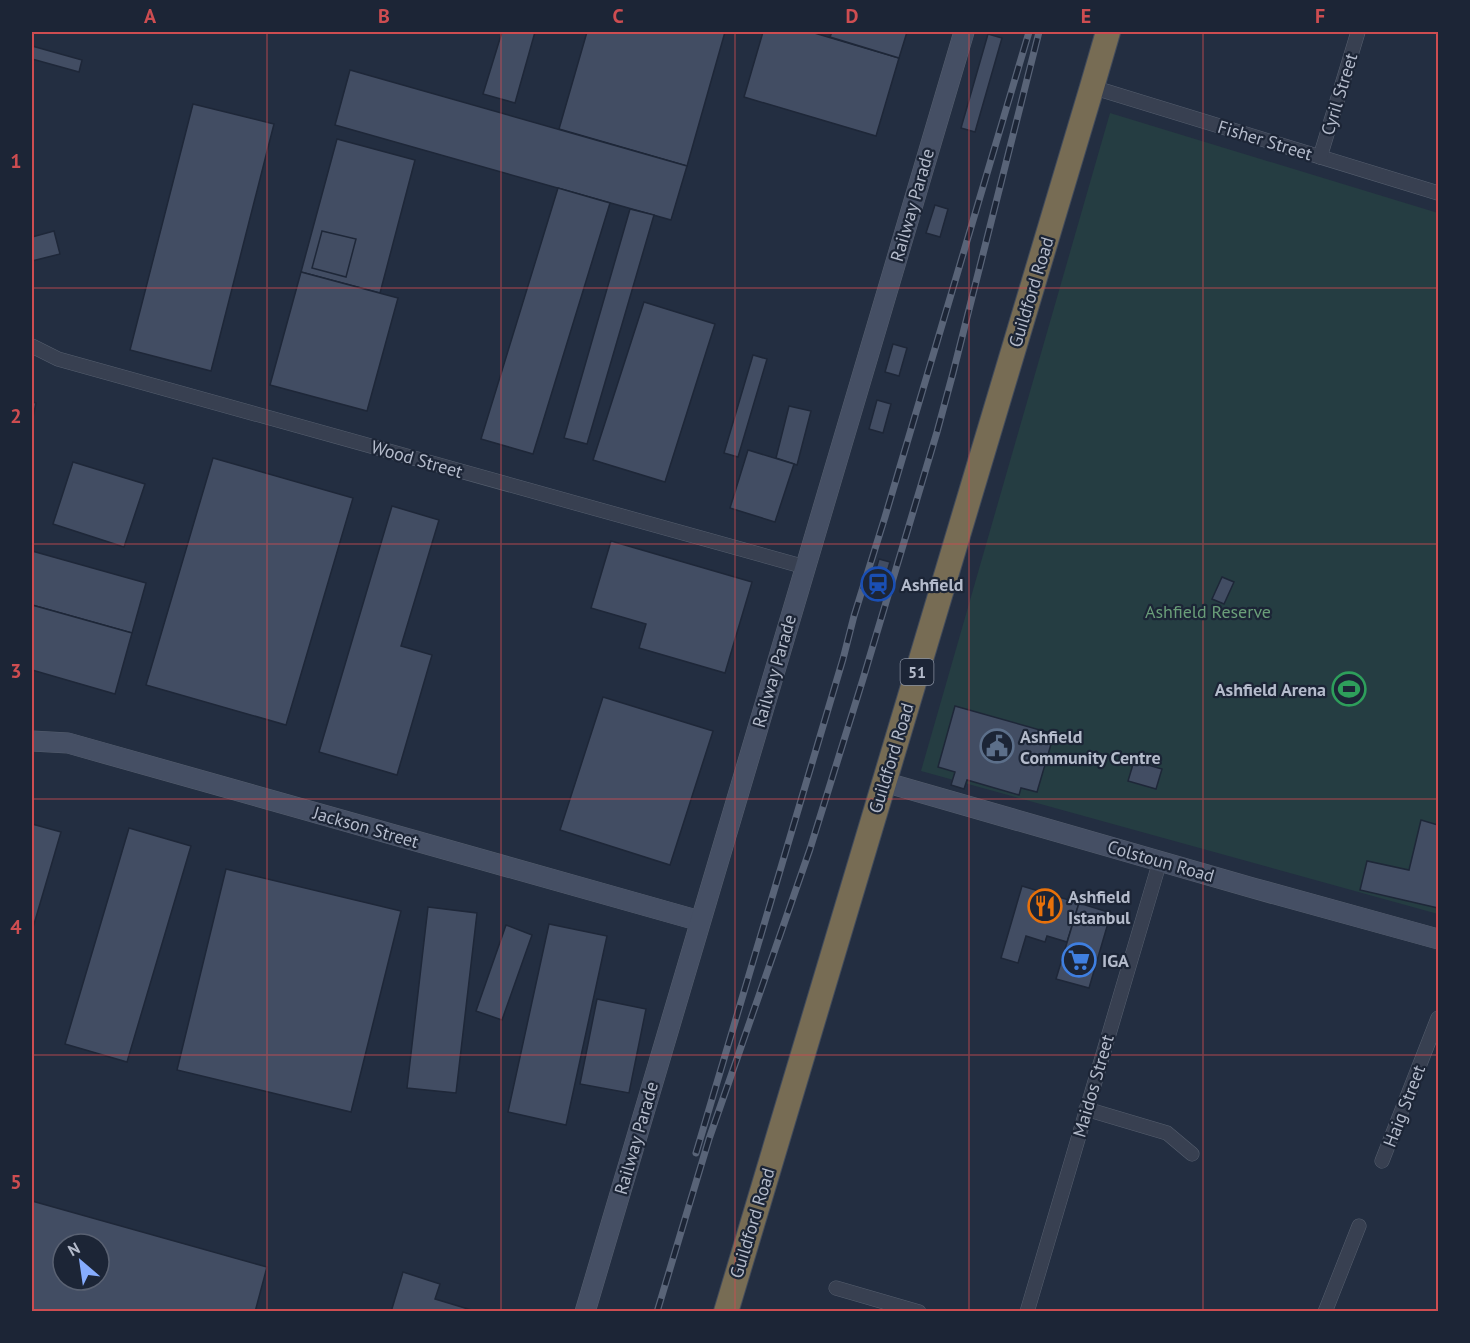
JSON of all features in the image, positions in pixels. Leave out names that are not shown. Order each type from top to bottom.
[{"type":"highway","name":"Guildford Road","points":[[726,1311],[1108,32]]},
{"type":"street","name":"Railway Parade","points":[[585,1311],[964,32]]},
{"type":"street","name":"Cyril Street","points":[[1320,157],[1358,32]]},
{"type":"street","name":"Fisher Street","points":[[1092,87],[1438,193]]},
{"type":"street","name":"Wood Street","points":[[32,346],[58,359],[805,567]]},
{"type":"street","name":"Jackson Street","points":[[32,741],[68,743],[700,921]]},
{"type":"street","name":"Colstoun Road","points":[[884,782],[1438,939]]},
{"type":"street","name":"Maidos Street","points":[[1027,1311],[1160,861]]},
{"type":"street","name":"Haig Street","points":[[1382,1161],[1438,1018]]},
{"type":"street","points":[[1086,1109],[1167,1133],[1192,1154]]},
{"type":"street","points":[[1325,1311],[1359,1226]]},
{"type":"street","points":[[836,1288],[919,1311]]},
{"type":"green space","name":"Ashfield Reserve","points":[[1110,113],[1438,213],[1438,914],[921,771]]},
{"type":"building","points":[[502,32],[535,32],[515,103],[483,94]]},
{"type":"building","points":[[587,32],[725,32],[687,166],[559,129]]},
{"type":"building","points":[[763,32],[811,32],[899,58],[876,136],[744,97]]},
{"type":"building","points":[[832,32],[907,32],[899,58],[830,37]]},
{"type":"building","points":[[988,34],[1002,38],[975,132],[961,128]]},
{"type":"building","points":[[32,46],[82,60],[79,72],[32,59]]},
{"type":"building","points":[[350,70],[687,166],[671,220],[335,125]]},
{"type":"building","points":[[193,104],[274,124],[211,371],[130,350]]},
{"type":"building","points":[[337,139],[415,160],[380,293],[301,272]]},
{"type":"building","points":[[558,188],[610,203],[533,454],[481,439]]},
{"type":"building","points":[[935,205],[948,209],[940,237],[926,233]]},
{"type":"building","points":[[630,209],[654,215],[587,444],[564,438]]},
{"type":"building","points":[[54,231],[60,254],[32,261],[32,237]]},
{"type":"building","points":[[322,231],[356,239],[346,277],[312,268]]},
{"type":"building","points":[[301,272],[398,298],[367,411],[270,385]]},
{"type":"building","points":[[644,302],[715,324],[665,482],[593,460]]},
{"type":"building","points":[[893,344],[907,348],[899,376],[885,372]]},
{"type":"building","points":[[753,355],[767,359],[738,457],[724,453]]},
{"type":"building","points":[[877,400],[891,404],[883,433],[869,429]]},
{"type":"building","points":[[32,402],[36,403],[32,422]]},
{"type":"building","points":[[789,406],[811,411],[797,465],[776,458]]},
{"type":"building","points":[[748,450],[794,464],[775,522],[730,508]]},
{"type":"building","points":[[213,458],[353,498],[286,725],[146,685]]},
{"type":"building","points":[[73,462],[145,484],[124,547],[53,524]]},
{"type":"building","points":[[392,506],[439,520],[401,646],[432,655],[397,775],[319,752]]},
{"type":"building","points":[[611,541],[752,582],[725,673],[639,648],[646,624],[591,608]]},
{"type":"building","points":[[32,551],[146,583],[132,633],[32,605]]},
{"type":"building","points":[[879,559],[890,562],[883,586],[872,582]]},
{"type":"building","points":[[1222,577],[1234,582],[1224,604],[1212,599]]},
{"type":"building","points":[[32,605],[132,633],[115,694],[32,670]]},
{"type":"building","points":[[603,697],[713,731],[670,865],[560,830]]},
{"type":"building","name":"Ashfield Community Centre","points":[[955,706],[1054,734],[1037,792],[1021,788],[1019,795],[967,780],[964,789],[951,785],[955,772],[938,767]]},
{"type":"building","points":[[1134,761],[1162,769],[1156,789],[1128,781]]},
{"type":"building","points":[[1421,820],[1438,825],[1438,908],[1360,890],[1367,861],[1409,870]]},
{"type":"building","points":[[32,824],[61,832],[32,931]]},
{"type":"building","points":[[129,828],[191,846],[127,1062],[65,1044]]},
{"type":"building","points":[[226,869],[401,911],[351,1112],[177,1070]]},
{"type":"building","points":[[1022,886],[1079,903],[1067,942],[1047,936],[1045,942],[1026,936],[1018,963],[1001,958]]},
{"type":"building","name":"IGA","points":[[1079,903],[1111,913],[1089,988],[1056,979]]},
{"type":"building","points":[[428,907],[477,913],[456,1093],[407,1088]]},
{"type":"building","points":[[549,924],[607,936],[566,1125],[508,1112]]},
{"type":"building","points":[[506,925],[532,935],[502,1020],[476,1011]]},
{"type":"building","points":[[597,999],[646,1009],[629,1093],[580,1084]]},
{"type":"building","points":[[32,1201],[267,1267],[255,1312],[32,1312]]},
{"type":"building","points":[[403,1272],[440,1284],[435,1299],[478,1312],[391,1312]]},
{"type":"railway","points":[[696,1153],[1029,32]]},
{"type":"railway","points":[[657,1312],[709,1139],[810,849],[937,432],[1039,32]]},
{"type":"place","name":"Ashfield","points":[[878,584]]},
{"type":"place","name":"Ashfield Arena","points":[[1349,689]]},
{"type":"place","name":"Ashfield Community Centre","points":[[997,746]]},
{"type":"place","name":"Ashfield Istanbul","points":[[1045,906]]},
{"type":"place","name":"IGA","points":[[1079,960]]}]
